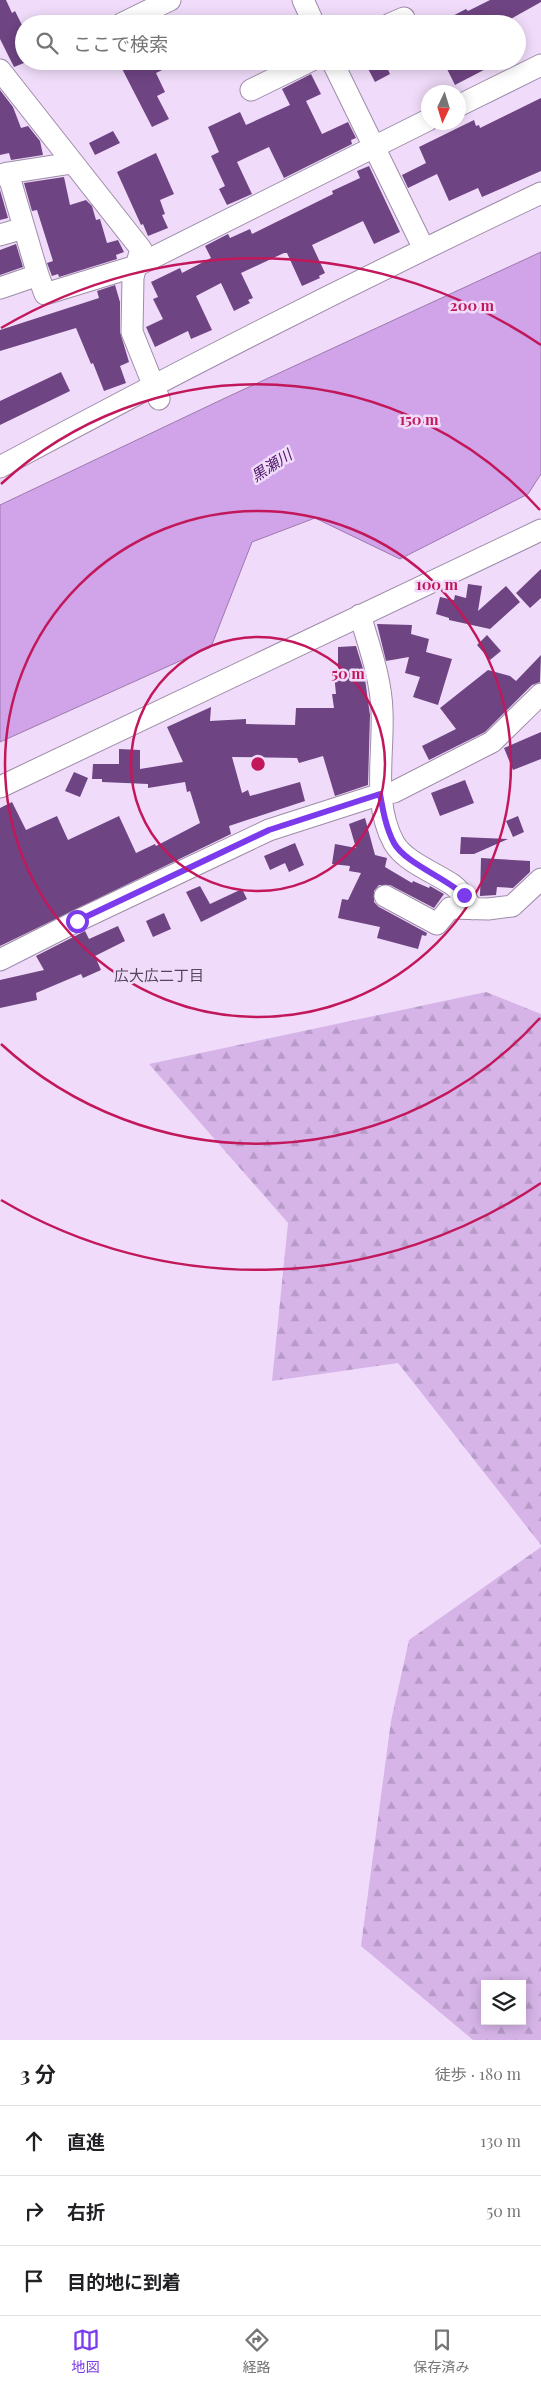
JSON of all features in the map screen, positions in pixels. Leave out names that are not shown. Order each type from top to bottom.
[{"type":"street","points":[[139,15],[170,0]]},
{"type":"street","points":[[303,0],[310,15]]},
{"type":"street","points":[[466,102],[541,66]]},
{"type":"street","points":[[0,70],[141,249],[133,276],[132,332],[157,391]]},
{"type":"street","points":[[251,90],[292,70]]},
{"type":"street","points":[[336,70],[424,249]]},
{"type":"street","points":[[72,162],[4,174],[45,294],[136,266],[421,123]]},
{"type":"street","points":[[0,467],[157,391],[424,249],[541,193]]},
{"type":"street","points":[[0,235],[24,228]]},
{"type":"street","points":[[0,288],[38,275]]},
{"type":"street","points":[[0,787],[541,530]]},
{"type":"street","points":[[360,615],[380,685],[382,712],[380,794],[386,823],[395,845],[415,863],[454,886],[473,909]]},
{"type":"street","points":[[0,960],[77,921],[269,830],[380,794],[394,792],[492,742],[539,701]]},
{"type":"street","points":[[385,896],[437,924],[450,908],[488,909],[512,906],[541,879]]},
{"type":"green space","points":[[486,992],[541,1014],[541,1545],[398,1363],[272,1381],[288,1223],[149,1064]]},
{"type":"green space","points":[[541,1547],[541,2040],[473,2040],[361,1946],[391,1721],[409,1640]]},
{"type":"water","name":"黒瀬川","points":[[541,252],[541,474],[528,494],[400,559],[315,518],[252,542],[211,647],[0,742],[0,505],[223,399]]},
{"type":"building","points":[[0,0],[6,0],[12,13],[15,11],[17,15],[15,15],[15,67],[0,39]]},
{"type":"building","points":[[490,0],[541,0],[541,2],[518,15],[454,15],[466,9],[468,11]]},
{"type":"building","points":[[123,70],[162,70],[156,73],[165,92],[157,96],[169,119],[152,127]]},
{"type":"building","points":[[369,70],[388,70],[390,74],[375,82]]},
{"type":"building","points":[[448,70],[484,70],[455,85]]},
{"type":"building","points":[[311,74],[321,94],[306,101],[322,134],[348,122],[356,138],[351,140],[352,144],[284,178],[269,147],[237,162],[252,194],[227,205],[219,189],[225,186],[211,156],[219,152],[208,127],[240,112],[246,125],[290,105],[282,89]]},
{"type":"building","points":[[0,90],[13,107],[21,128],[28,126],[40,141],[43,155],[11,160],[9,153],[0,155]]},
{"type":"building","points":[[541,98],[541,171],[482,197],[478,188],[449,201],[437,174],[408,188],[402,175],[426,163],[419,147],[454,130],[466,130],[466,124],[474,120],[476,126],[479,125],[480,128]]},
{"type":"building","points":[[113,131],[120,143],[95,155],[89,143]]},
{"type":"building","points":[[156,153],[174,194],[160,200],[165,214],[162,215],[168,228],[148,236],[143,224],[141,225],[117,172]]},
{"type":"building","points":[[369,166],[400,232],[374,244],[363,221],[312,245],[325,273],[319,276],[320,278],[302,286],[287,253],[241,273],[253,298],[248,300],[250,303],[234,311],[221,283],[196,296],[212,330],[191,339],[188,331],[155,347],[146,327],[163,319],[153,299],[158,297],[151,282],[180,268],[182,273],[211,258],[205,246],[228,234],[230,238],[250,229],[252,234],[333,194],[332,191],[360,178],[357,171]]},
{"type":"building","points":[[64,177],[70,205],[86,200],[92,206],[96,220],[100,219],[107,243],[118,240],[124,252],[116,255],[117,259],[59,277],[58,274],[52,276],[47,263],[53,261],[37,210],[32,211],[24,183]]},
{"type":"building","points":[[0,190],[8,218],[0,220]]},
{"type":"building","points":[[16,244],[23,267],[0,275],[0,250]]},
{"type":"building","points":[[115,285],[120,302],[120,332],[129,362],[120,366],[126,383],[104,391],[76,328],[0,351],[0,330],[99,298],[97,291]]},
{"type":"building","points":[[61,372],[70,391],[0,425],[0,401]]},
{"type":"building","points":[[541,569],[541,598],[530,608],[516,593]]},
{"type":"building","points":[[468,584],[482,586],[478,611],[506,586],[520,602],[490,629],[449,620],[449,618],[436,614],[440,597],[454,600],[455,595],[466,598]]},
{"type":"building","points":[[377,624],[412,625],[411,634],[429,639],[426,652],[452,659],[438,705],[413,697],[420,677],[405,673],[409,657],[386,661]]},
{"type":"building","points":[[487,635],[501,651],[490,660],[477,645]]},
{"type":"building","points":[[356,646],[364,672],[370,715],[368,785],[335,796],[323,756],[299,763],[297,758],[232,757],[242,793],[248,790],[250,796],[300,782],[305,801],[229,826],[231,834],[0,946],[0,808],[12,802],[26,830],[57,816],[68,840],[119,816],[136,853],[155,844],[156,846],[200,823],[190,791],[187,792],[185,782],[148,788],[148,784],[102,782],[102,779],[92,779],[93,764],[119,764],[119,749],[140,750],[140,769],[183,762],[167,727],[211,707],[210,721],[246,719],[246,724],[295,725],[296,708],[334,708],[332,694],[336,694],[334,674],[338,673],[338,647]]},
{"type":"building","points":[[541,655],[540,682],[532,685],[485,732],[429,760],[422,746],[456,729],[440,708],[488,670],[510,676],[516,681]]},
{"type":"building","points":[[541,732],[541,759],[513,770],[504,748]]},
{"type":"building","points":[[74,772],[88,778],[80,797],[65,791]]},
{"type":"building","points":[[465,780],[474,803],[440,816],[431,793]]},
{"type":"building","points":[[518,816],[524,832],[513,837],[506,821]]},
{"type":"building","points":[[365,818],[375,855],[387,858],[385,867],[412,883],[413,881],[429,888],[430,886],[444,894],[434,908],[390,885],[379,885],[374,891],[374,902],[379,907],[427,933],[426,936],[422,935],[418,949],[377,938],[380,927],[338,918],[342,899],[348,900],[361,873],[349,871],[350,866],[332,864],[335,844],[356,848],[349,824]]},
{"type":"building","points":[[461,837],[508,839],[474,854],[460,854]]},
{"type":"building","points":[[295,843],[304,865],[289,872],[285,863],[270,870],[264,856]]},
{"type":"building","points":[[481,858],[530,861],[530,872],[513,888],[497,887],[496,895],[480,896]]},
{"type":"building","points":[[200,886],[210,904],[242,889],[247,899],[201,922],[186,892]]},
{"type":"building","points":[[164,913],[171,929],[153,937],[146,921]]},
{"type":"building","points":[[118,926],[125,941],[95,956],[101,970],[83,978],[81,974],[36,993],[37,1000],[0,1008],[0,980],[44,970],[36,956],[85,931],[89,939]]},
{"type":"district","name":"広大広二丁目","points":[[159,975]]},
{"type":"route","points":[[77,921],[269,830],[380,794],[386,823],[395,845],[415,863],[454,886],[464,895]]}]
